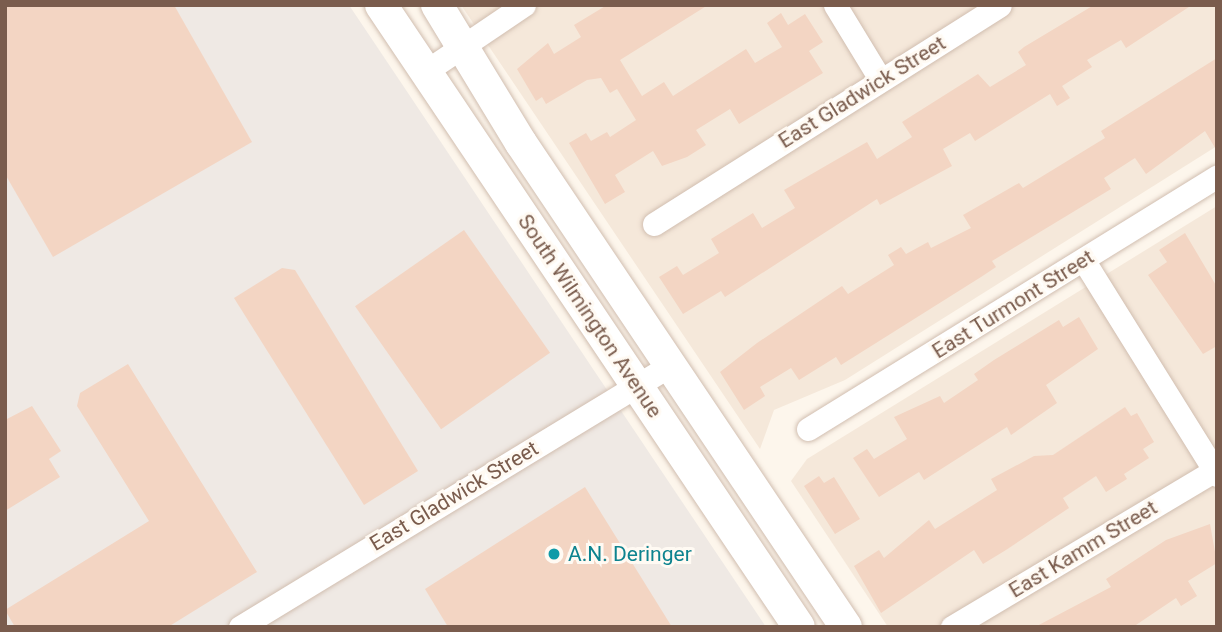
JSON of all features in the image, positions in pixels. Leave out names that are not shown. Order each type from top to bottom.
[{"type":"main road","name":"South Wilmington Avenue","points":[[381,5],[799,627]]},
{"type":"main road","name":"South Wilmington Avenue","points":[[437,5],[463,44],[520,143],[846,627]]},
{"type":"street","points":[[426,71],[524,5]]},
{"type":"street","points":[[835,5],[880,79]]},
{"type":"street","name":"East Gladwick Street","points":[[654,224],[1000,5]]},
{"type":"street","name":"East Turmont Street","points":[[808,429],[1084,261],[1217,176]]},
{"type":"street","points":[[1084,261],[1216,473]]},
{"type":"street","name":"East Gladwick Street","points":[[240,627],[669,366]]},
{"type":"street","name":"East Kamm Street","points":[[952,627],[1216,473]]},
{"type":"shaded area","points":[[5,5],[349,5],[766,627],[5,627]]},
{"type":"shaded area","points":[[461,5],[1217,5],[1217,146],[845,380],[774,410],[760,449]]},
{"type":"shaded area","points":[[1217,206],[1217,627],[888,627],[791,481],[807,459]]},
{"type":"building","points":[[5,5],[174,5],[252,142],[53,257],[5,174]]},
{"type":"building","points":[[607,5],[708,5],[620,60],[642,96],[664,82],[673,96],[746,49],[755,63],[782,47],[767,23],[781,13],[788,25],[805,14],[823,42],[809,51],[823,73],[739,124],[730,109],[696,130],[706,145],[687,157],[662,166],[653,151],[615,175],[625,192],[605,204],[569,143],[586,133],[591,141],[607,132],[610,137],[636,120],[617,89],[610,93],[601,78],[587,80],[546,104],[542,97],[536,101],[517,69],[548,43],[554,54],[581,37],[574,25]]},
{"type":"building","points":[[1094,5],[1192,5],[1126,48],[1121,40],[1087,60],[1092,67],[1062,86],[1070,98],[1057,106],[1050,94],[975,141],[970,133],[943,149],[952,166],[880,205],[877,199],[725,297],[721,291],[683,314],[659,277],[677,266],[683,275],[719,253],[711,239],[753,213],[762,228],[795,208],[784,190],[867,142],[877,159],[912,137],[902,122],[978,74],[990,87],[1026,65],[1018,52],[1024,47]]},
{"type":"building","points":[[1217,58],[1217,151],[1205,131],[1146,174],[1135,158],[1104,178],[1111,189],[992,261],[996,267],[981,277],[841,365],[836,357],[799,380],[791,368],[760,387],[765,396],[744,410],[720,372],[757,343],[842,286],[848,294],[894,265],[888,255],[901,247],[906,254],[928,242],[931,248],[971,228],[963,215],[1019,183],[1023,188],[1105,138],[1101,131]]},
{"type":"building","points":[[464,230],[550,353],[441,429],[355,306]]},
{"type":"building","points":[[1185,233],[1217,287],[1217,346],[1203,354],[1148,275],[1167,262],[1159,250]]},
{"type":"building","points":[[282,268],[295,270],[418,471],[364,505],[234,298]]},
{"type":"building","points":[[1079,317],[1098,349],[1046,385],[1057,403],[1011,435],[1007,427],[924,480],[919,472],[879,497],[853,458],[867,449],[874,459],[907,439],[894,417],[940,396],[944,403],[978,380],[974,374],[994,360],[1059,320],[1063,327]]},
{"type":"building","points":[[128,364],[257,572],[168,627],[15,627],[5,610],[149,521],[77,406],[80,393]]},
{"type":"building","points":[[32,406],[61,451],[49,459],[60,477],[5,511],[5,420]]},
{"type":"building","points":[[1125,407],[1131,416],[1137,413],[1154,442],[1143,449],[1149,458],[1124,474],[1127,479],[1106,492],[1096,476],[1063,498],[1069,508],[1006,550],[983,564],[974,550],[881,613],[854,566],[879,550],[884,558],[929,520],[935,529],[997,490],[991,479],[1034,456],[1053,455]]},
{"type":"building","points":[[819,476],[824,483],[834,477],[860,519],[835,534],[804,486]]},
{"type":"building","name":"A.N. Deringer","points":[[585,487],[672,627],[448,627],[425,589]]},
{"type":"building","points":[[1210,524],[1217,563],[1188,581],[1197,596],[1181,606],[1176,598],[1133,627],[1035,627],[1111,587],[1106,579],[1166,540]]},
{"type":"place","name":"A.N. Deringer","points":[[554,554]]}]
